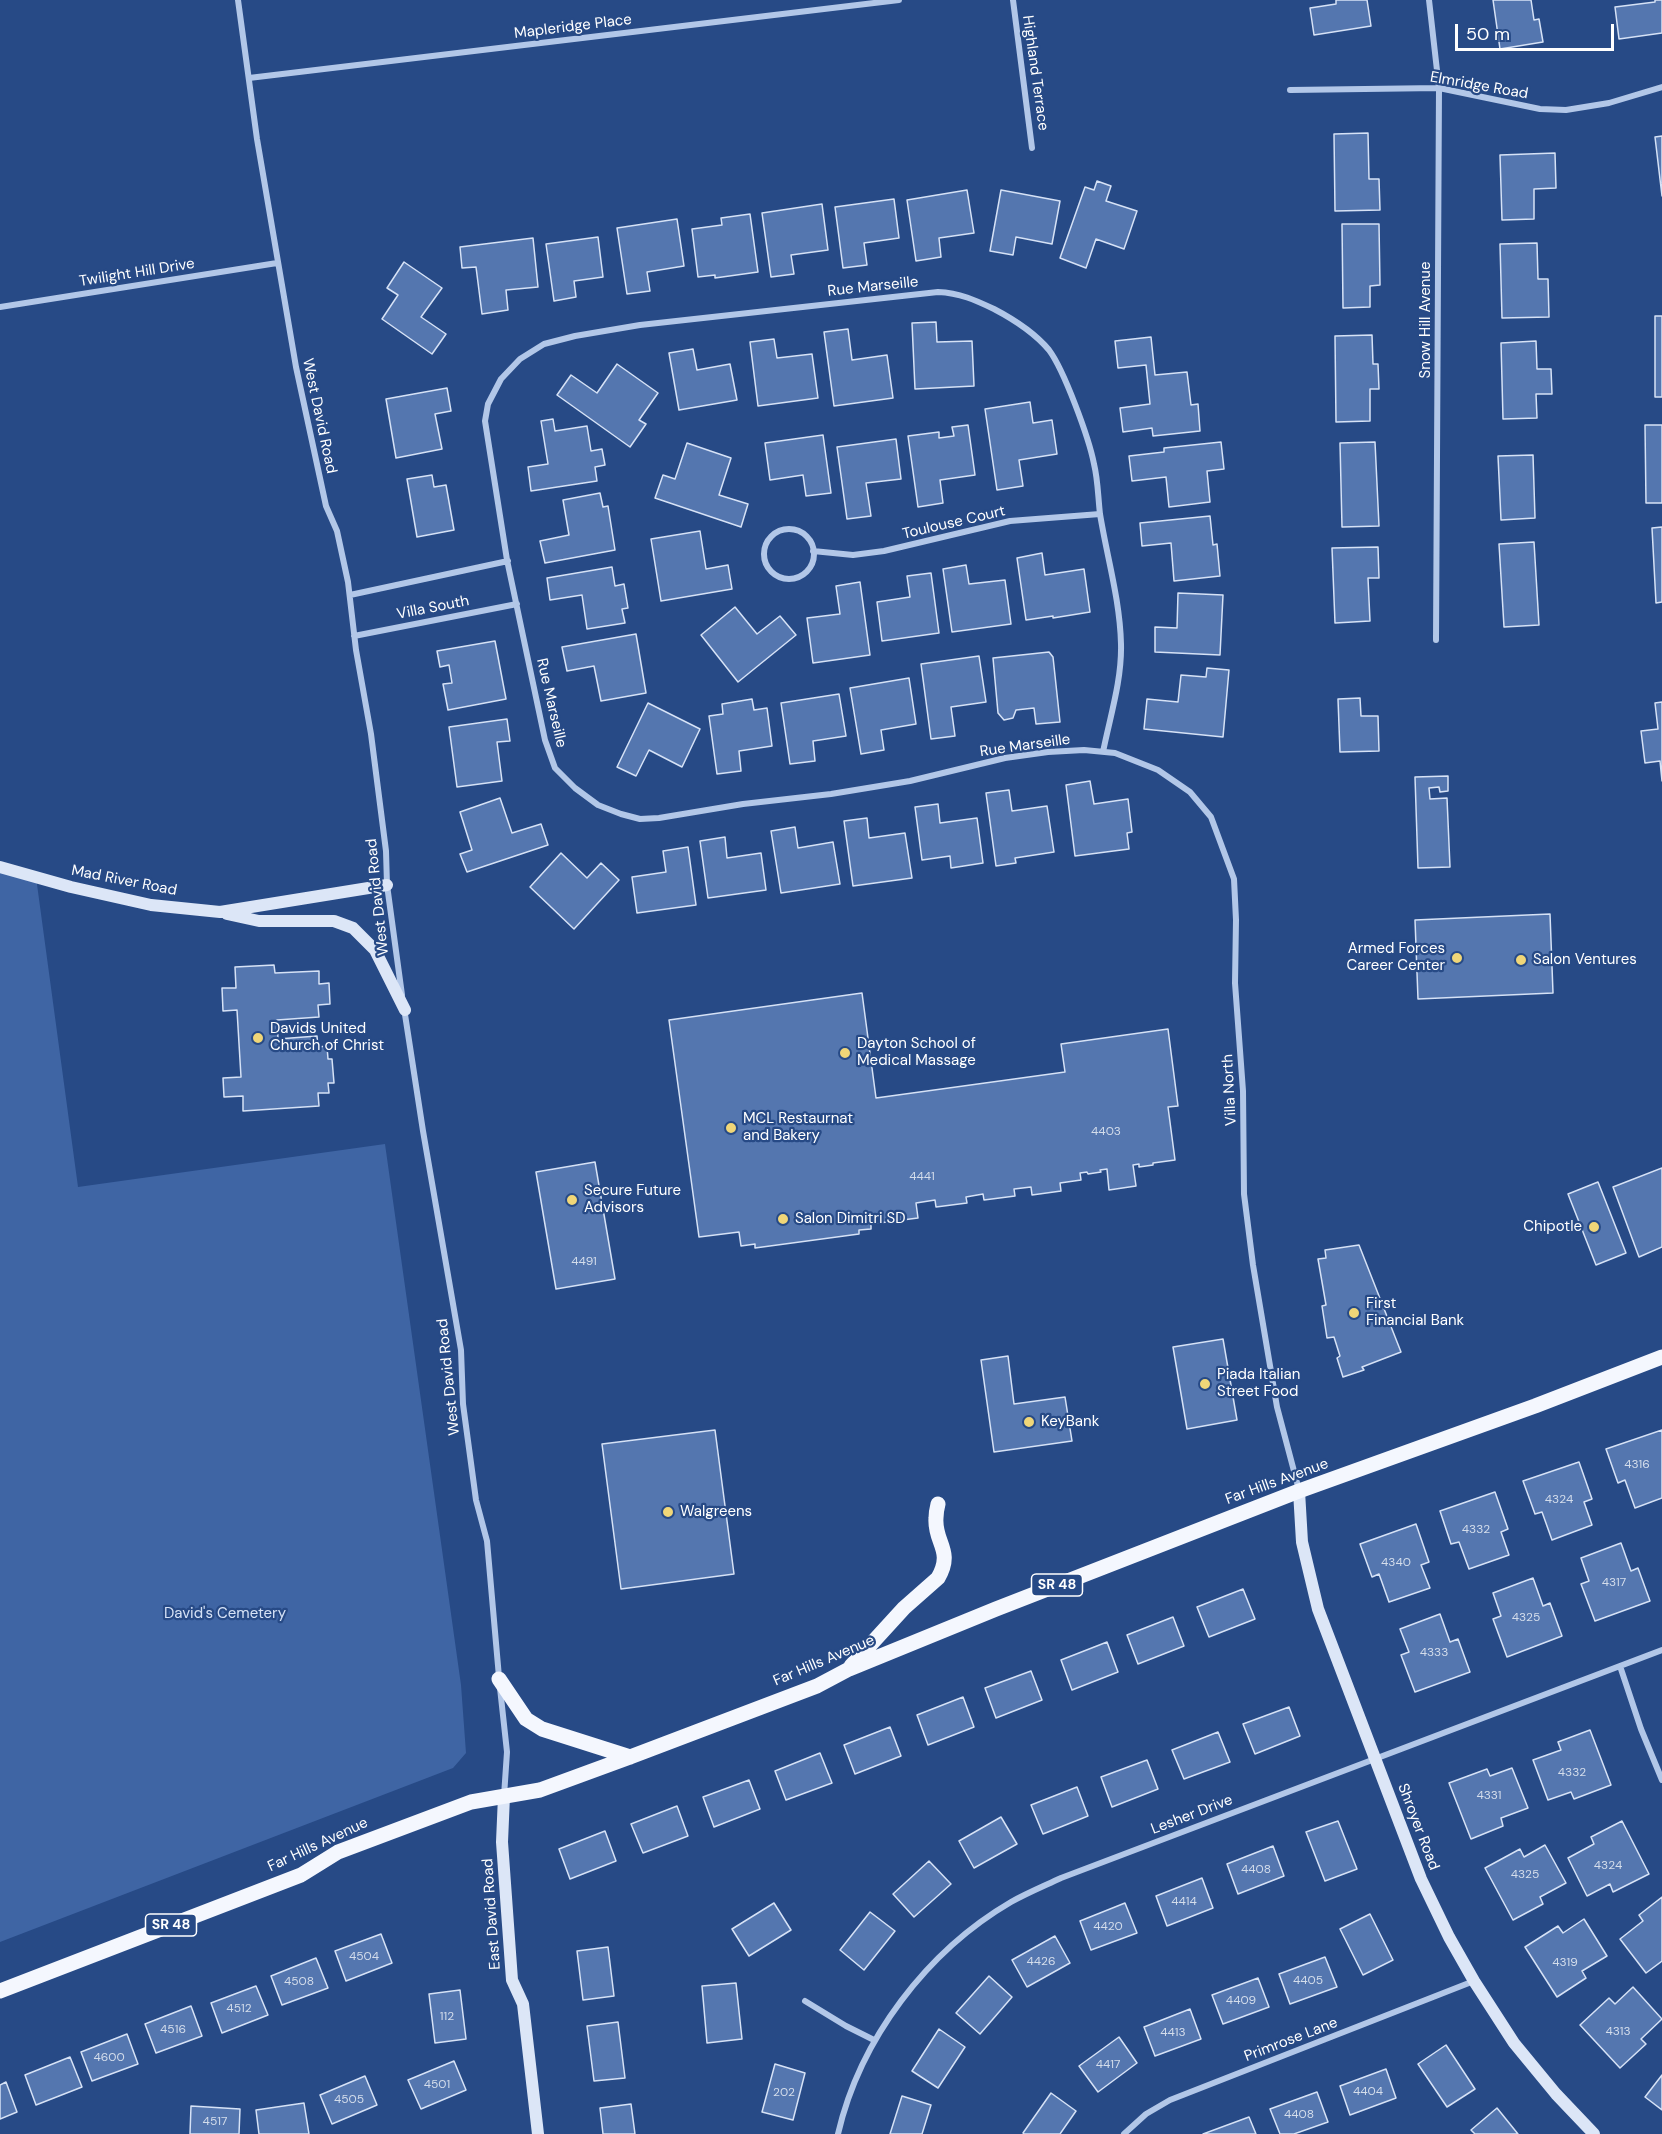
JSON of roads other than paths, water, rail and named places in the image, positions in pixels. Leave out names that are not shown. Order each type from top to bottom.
[{"type":"main road","name":"Far Hills Avenue","points":[[0,1990],[301,1875],[339,1852],[471,1802],[540,1790],[630,1757],[817,1686],[849,1669],[996,1609],[1299,1491],[1535,1406],[1662,1357]]},
{"type":"main road","points":[[849,1669],[904,1608],[938,1578],[945,1563],[945,1556],[935,1520],[938,1504]]},
{"type":"main road","points":[[499,1679],[526,1719],[542,1729],[630,1757]]},
{"type":"street","name":"West David Road","points":[[238,0],[296,367],[323,494],[337,531],[350,595],[354,636],[371,734],[386,851],[387,885],[405,1010],[423,1131],[461,1350],[463,1404],[476,1500],[488,1542],[507,1752],[504,1796]]},
{"type":"street","name":"Mapleridge Place","points":[[249,78],[900,0]]},
{"type":"street","name":"Highland Terrace","points":[[1013,0],[1032,148]]},
{"type":"street","name":"Snow Hill Avenue","points":[[1430,0],[1439,88],[1436,640]]},
{"type":"street","name":"Elmridge Road","points":[[1290,90],[1439,88],[1540,109],[1566,110],[1609,103],[1662,87]]},
{"type":"street","name":"Twilight Hill Drive","points":[[0,307],[278,263]]},
{"type":"street","name":"Rue Marseille","points":[[938,292],[953,293],[972,298],[1011,318],[1032,332],[1050,351],[1088,440],[1095,465],[1100,514],[1119,621],[1121,645],[1119,672],[1103,752],[1084,750],[1048,752],[1005,758],[910,781],[831,794],[640,819],[598,805],[575,788],[555,768],[545,740],[508,561],[485,421],[488,404],[501,379],[511,367],[544,344],[575,336],[640,325],[938,292]]},
{"type":"street","name":"Toulouse Court","points":[[813,551],[854,555],[884,551],[1011,521],[1100,514]]},
{"type":"street","points":[[786,530],[801,532],[811,544],[813,551],[810,568],[796,578],[779,578],[766,566],[764,558],[764,549],[772,536],[786,530]]},
{"type":"street","name":"Villa South","points":[[350,595],[508,561]]},
{"type":"street","name":"Villa South","points":[[354,636],[517,604]]},
{"type":"street","name":"Villa North","points":[[1103,752],[1115,753],[1158,770],[1190,792],[1211,817],[1234,879],[1235,983],[1243,1091],[1244,1194],[1253,1265],[1277,1407],[1299,1491]]},
{"type":"street","name":"Mad River Road","points":[[0,867],[71,887],[151,905],[220,912],[387,885]]},
{"type":"street","points":[[220,912],[259,921],[334,921],[353,928],[375,950],[405,1010]]},
{"type":"street","name":"Shroyer Road","points":[[1299,1491],[1302,1542],[1313,1595],[1421,1879],[1449,1937],[1514,2043],[1556,2094],[1594,2134]]},
{"type":"street","name":"Lesher Drive","points":[[838,2134],[852,2089],[874,2040],[903,1997],[942,1956],[982,1922],[1011,1903],[1061,1878],[1662,1650]]},
{"type":"street","points":[[1620,1666],[1641,1729],[1662,1780]]},
{"type":"street","name":"East David Road","points":[[504,1796],[502,1842],[512,1980],[523,2004],[538,2134]]},
{"type":"street","name":"Primrose Lane","points":[[1124,2134],[1146,2114],[1170,2100],[1474,1981]]},
{"type":"street","points":[[805,2001],[874,2040]]},
{"type":"place","name":"Armed Forces Career Center","points":[[1457,958]]},
{"type":"place","name":"Salon Ventures","points":[[1521,960]]},
{"type":"place","name":"Davids United Church of Christ","points":[[258,1038]]},
{"type":"place","name":"Dayton School of Medical Massage","points":[[845,1053]]},
{"type":"place","name":"MCL Restaurnat and Bakery","points":[[731,1128]]},
{"type":"place","name":"Secure Future Advisors","points":[[572,1200]]},
{"type":"place","name":"Salon Dimitri SD","points":[[783,1219]]},
{"type":"place","name":"Chipotle","points":[[1594,1227]]},
{"type":"place","name":"First Financial Bank","points":[[1354,1313]]},
{"type":"place","name":"Piada Italian Street Food","points":[[1205,1384]]},
{"type":"place","name":"KeyBank","points":[[1029,1422]]},
{"type":"place","name":"Walgreens","points":[[668,1512]]},
{"type":"park label","name":"David's Cemetery","points":[[225,1614]]}]
